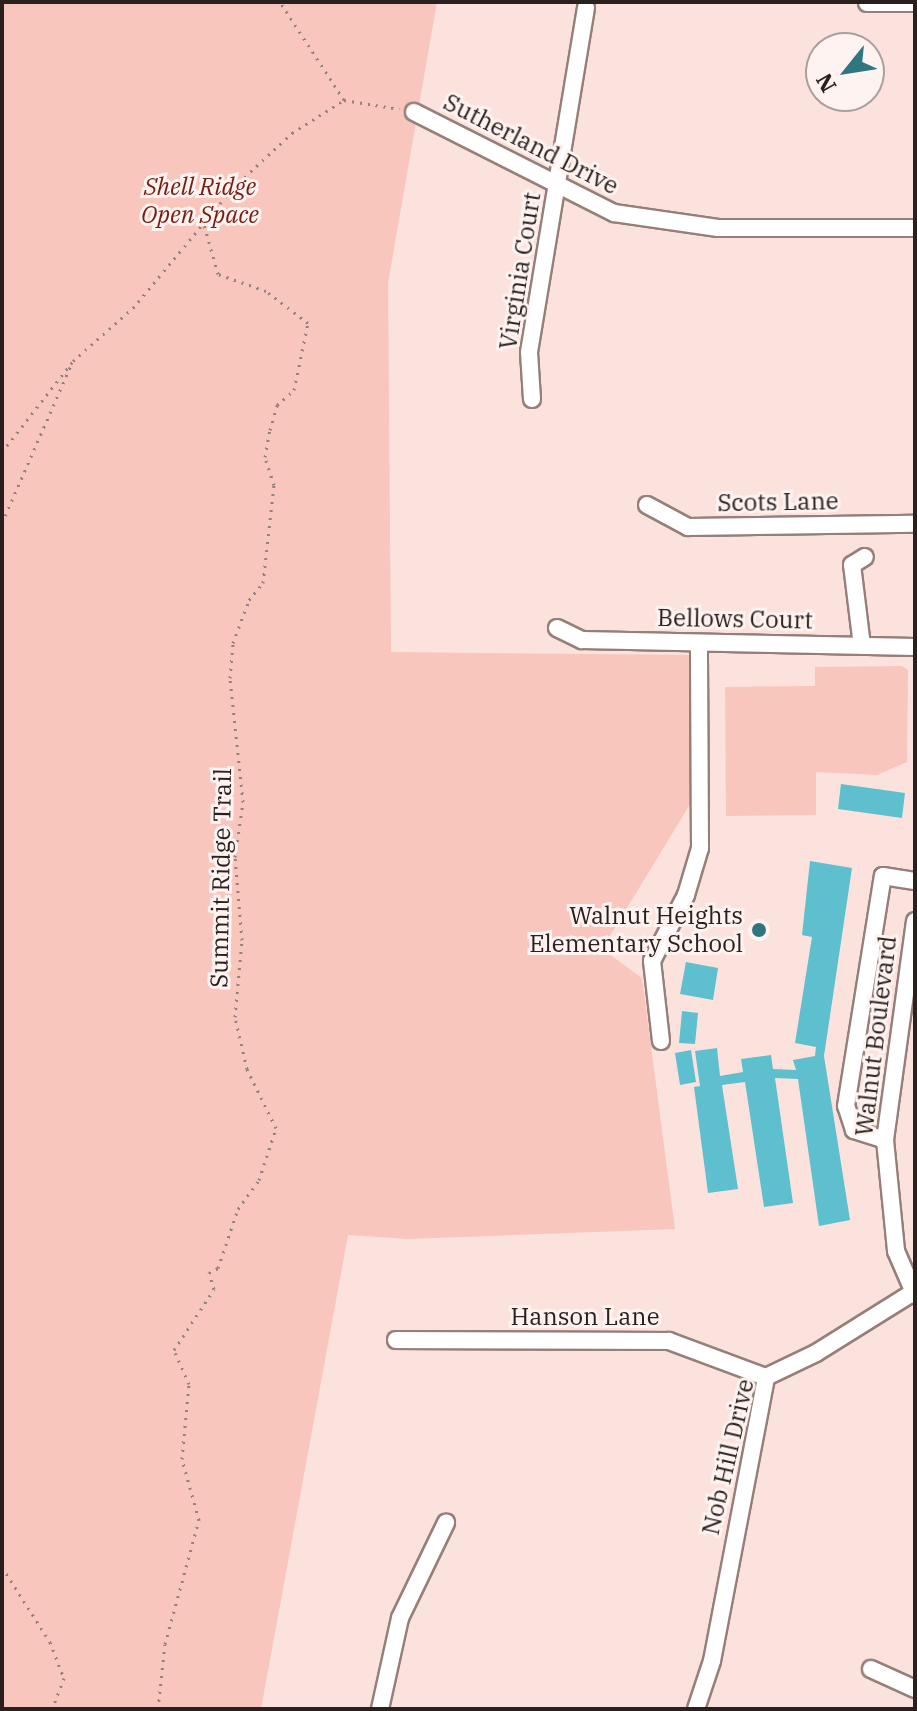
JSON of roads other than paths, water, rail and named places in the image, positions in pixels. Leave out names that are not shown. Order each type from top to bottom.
[{"type":"street","points":[[867,3],[915,3]]},
{"type":"street","name":"Virginia Court","points":[[532,399],[529,352],[586,8]]},
{"type":"street","name":"Sutherland Drive","points":[[414,112],[614,213],[718,228],[915,228]]},
{"type":"street","name":"Scots Lane","points":[[647,505],[688,527],[915,524]]},
{"type":"street","points":[[862,646],[852,565],[865,557]]},
{"type":"street","name":"Bellows Court","points":[[557,628],[582,640],[915,647]]},
{"type":"street","points":[[661,1041],[652,961],[686,895],[700,848],[699,643]]},
{"type":"street","points":[[885,1140],[854,1130],[846,1106],[883,876],[915,881]]},
{"type":"street","name":"Walnut Boulevard","points":[[914,1294],[896,1251],[885,1140],[915,921]]},
{"type":"street","name":"Nob Hill Drive","points":[[696,1709],[712,1661],[766,1377],[914,1294]]},
{"type":"street","name":"Hanson Lane","points":[[396,1340],[669,1341],[766,1377]]},
{"type":"street","points":[[380,1709],[400,1618],[446,1523]]},
{"type":"street","points":[[871,1669],[915,1689]]},
{"type":"place","name":"Walnut Heights Elementary School","points":[[759,930]]},
{"type":"park label","name":"Shell Ridge Open Space","points":[[200,201]]}]
